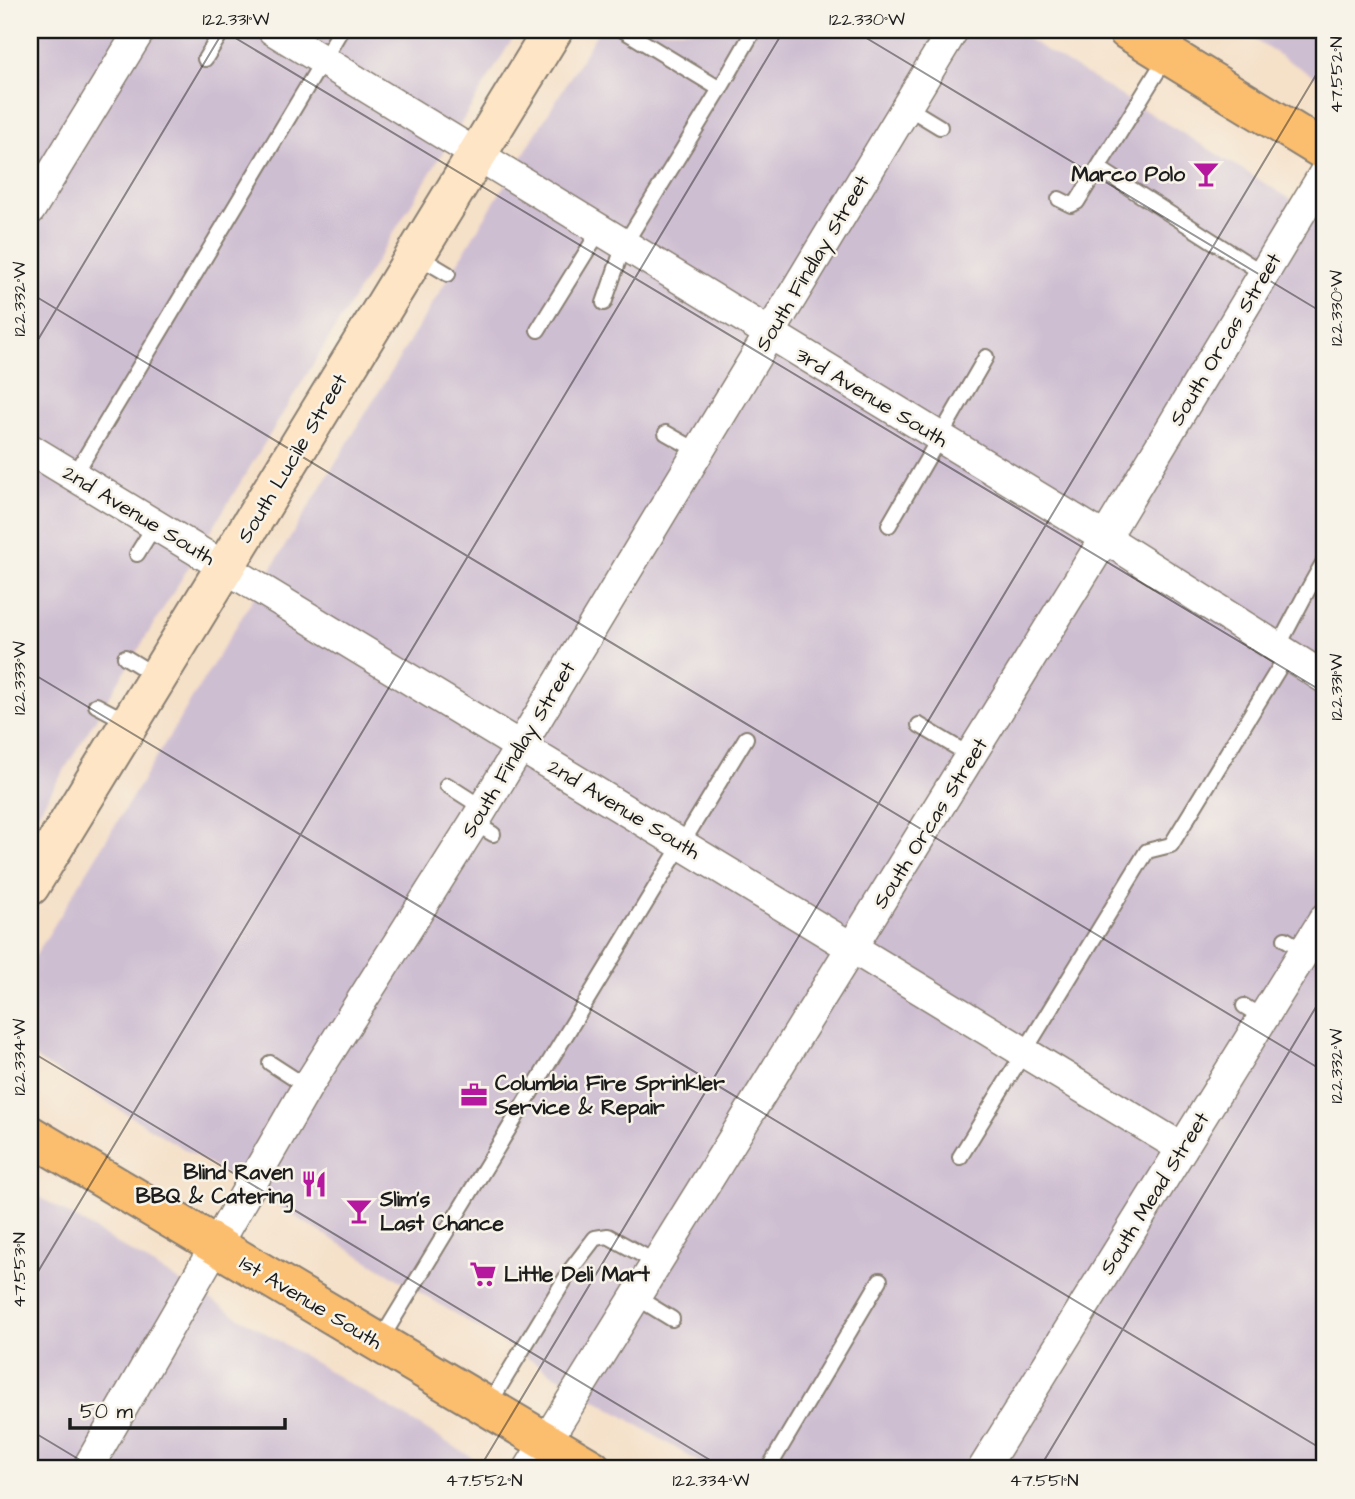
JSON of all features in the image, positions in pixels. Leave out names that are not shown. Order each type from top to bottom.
[{"type":"main road","points":[[1127,30],[1176,42],[1325,151]]},
{"type":"main road","name":"1st Avenue South","points":[[30,1135],[488,1408],[537,1456],[592,1469]]},
{"type":"street","points":[[30,210],[140,30]]},
{"type":"street","name":"3rd Avenue South","points":[[273,30],[1105,538],[1325,678]]},
{"type":"street","name":"South Lucile Street","points":[[30,886],[225,568],[432,265],[478,154],[553,30]]},
{"type":"street","name":"South Findlay Street","points":[[87,1469],[218,1247],[247,1189],[307,1087],[484,821],[520,746],[953,30]]},
{"type":"street","name":"South Orcas Street","points":[[537,1456],[1105,538],[1325,172]]},
{"type":"street","name":"2nd Avenue South","points":[[30,449],[1182,1148]]},
{"type":"street","name":"South Mead Street","points":[[983,1469],[1182,1148],[1254,1012],[1295,945],[1325,918]]},
{"type":"lane","points":[[205,59],[223,30]]},
{"type":"lane","points":[[74,476],[341,30]]},
{"type":"lane","points":[[623,30],[720,89]]},
{"type":"lane","points":[[538,330],[612,237],[720,89],[754,30]]},
{"type":"lane","points":[[1059,198],[1071,205],[1077,202],[1100,169],[1176,42]]},
{"type":"lane","points":[[907,107],[940,127]]},
{"type":"lane","points":[[1100,169],[1264,274]]},
{"type":"lane","points":[[604,303],[612,237]]},
{"type":"lane","points":[[889,525],[925,468],[937,437],[986,357]]},
{"type":"lane","points":[[666,433],[698,451]]},
{"type":"lane","points":[[137,554],[155,525]]},
{"type":"lane","points":[[960,1157],[1147,851],[1171,845],[1282,651],[1325,560]]},
{"type":"lane","points":[[125,657],[157,677]]},
{"type":"lane","points":[[96,705],[129,722]]},
{"type":"lane","points":[[919,725],[971,756]]},
{"type":"lane","points":[[379,1342],[746,738]]},
{"type":"lane","points":[[447,785],[484,821]]},
{"type":"lane","points":[[270,1063],[307,1087]]},
{"type":"lane","points":[[488,1408],[572,1268],[595,1238],[608,1236],[657,1263]]},
{"type":"lane","points":[[768,1469],[880,1280]]},
{"type":"lane","points":[[636,1297],[672,1319]]},
{"type":"shaded area","points":[[30,30],[518,30],[30,826]]},
{"type":"shaded area","points":[[599,30],[1013,30],[1325,220],[1325,1469],[710,1469],[30,1055],[30,965]]},
{"type":"shaded area","points":[[1238,30],[1325,30],[1325,83]]},
{"type":"shaded area","points":[[30,1191],[491,1469],[30,1469]]},
{"type":"place","name":"Marco Polo","points":[[1206,174]]},
{"type":"place","name":"Columbia Fire Sprinkler Service & Repair","points":[[474,1095]]},
{"type":"place","name":"Blind Raven BBQ & Catering","points":[[314,1184]]},
{"type":"place","name":"Slim's Last Chance","points":[[359,1211]]},
{"type":"place","name":"Little Deli Mart","points":[[483,1274]]}]
